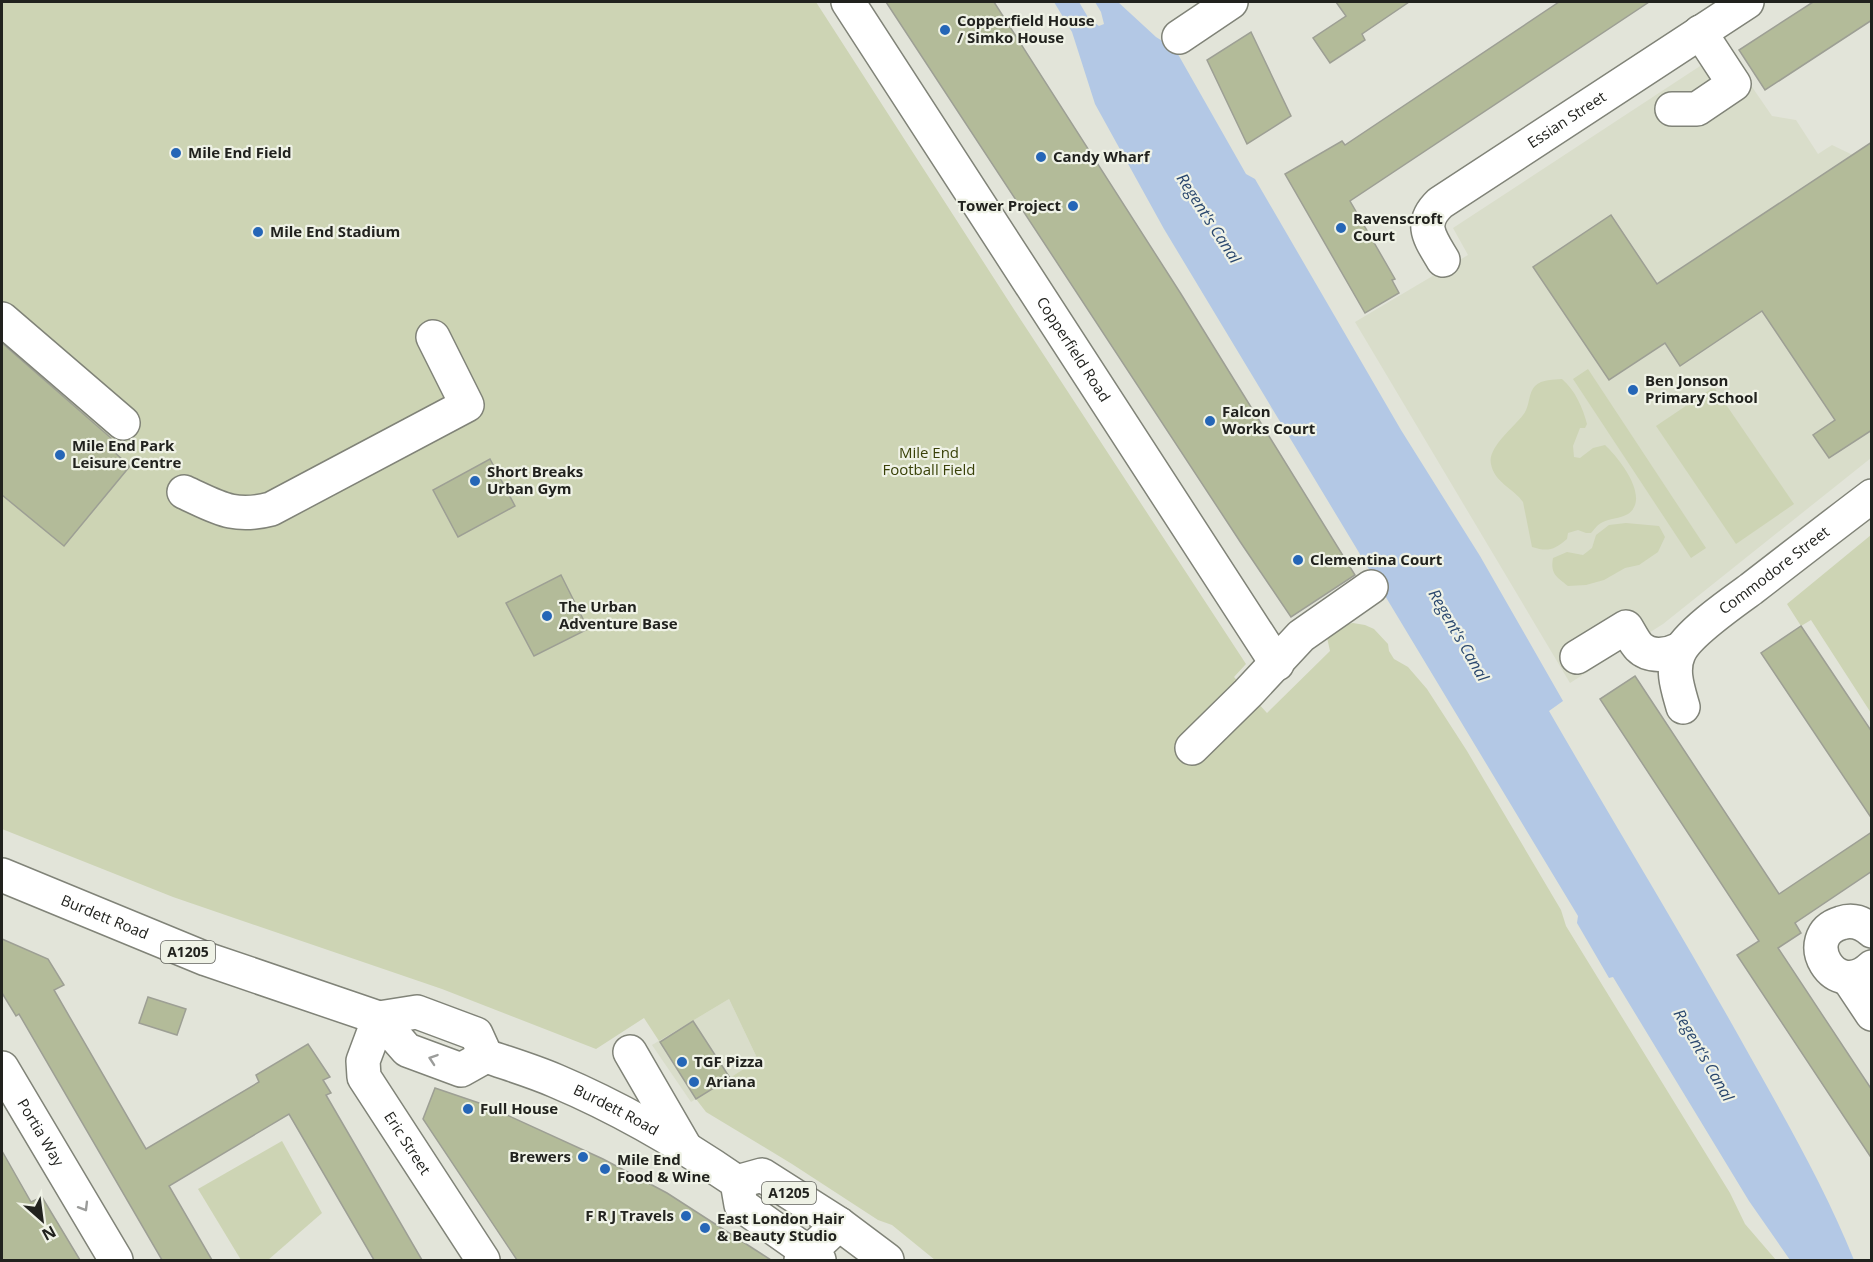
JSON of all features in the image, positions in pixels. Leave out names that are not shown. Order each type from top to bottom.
[{"type":"street","name":"Copperfield Road","points":[[848,2],[1277,664]]},
{"type":"street","points":[[1179,37],[1231,2]]},
{"type":"street","name":"Essian Street","points":[[1443,260],[1427,227],[1428,219],[1440,203],[1747,2]]},
{"type":"street","points":[[1672,109],[1696,109],[1734,84],[1700,32]]},
{"type":"street","points":[[2,319],[123,423]]},
{"type":"street","points":[[184,492],[224,510],[239,514],[254,514],[271,509],[467,405],[433,337]]},
{"type":"street","name":"Commodore Street","points":[[1680,650],[1692,636],[1735,601],[1872,496]]},
{"type":"street","points":[[1192,748],[1307,631],[1371,587]]},
{"type":"street","points":[[1577,657],[1626,627],[1640,648],[1649,653],[1658,655],[1680,650]]},
{"type":"street","points":[[1680,650],[1676,661],[1676,678],[1683,706]]},
{"type":"street","name":"Burdett Road","points":[[2,875],[206,959],[379,1018],[417,1012],[476,1034],[486,1056],[554,1080],[605,1103],[685,1147],[737,1182]]},
{"type":"street","points":[[1872,931],[1856,922],[1847,921],[1832,927],[1821,946],[1825,964],[1838,976],[1860,972],[1872,1014]]},
{"type":"street","name":"Eric Street","points":[[379,1018],[363,1061],[364,1077],[483,1260]]},
{"type":"street","points":[[630,1052],[685,1147]]},
{"type":"street","name":"Portia Way","points":[[7,1076],[116,1260]]},
{"type":"street","name":"A1205","points":[[810,1258],[741,1205],[737,1182],[762,1175],[839,1224],[887,1260]]},
{"type":"street","points":[[810,1258],[839,1224]]},
{"type":"shaded area","name":"Ben Jonson Primary School","points":[[1726,49],[1772,116],[1796,120],[1818,154],[1832,145],[1859,158],[1871,149],[1871,458],[1663,624],[1570,683],[1355,322],[1468,255],[1453,228]]},
{"type":"shaded area","points":[[729,999],[758,1060],[691,1102],[652,1045]]},
{"type":"green space","name":"Mile End Football Field","points":[[2,2],[816,2],[1246,664],[1234,677],[1267,713],[1330,651],[1326,633],[1338,626],[1353,623],[1365,625],[1374,629],[1388,644],[1394,659],[1408,667],[1427,689],[1467,751],[1561,910],[1566,926],[1730,1193],[1745,1224],[1776,1260],[935,1260],[892,1225],[878,1220],[706,1112],[696,1099],[758,1060],[729,999],[659,1041],[644,1018],[596,1049],[442,989],[173,897],[2,829]]},
{"type":"green space","points":[[1588,369],[1706,548],[1691,558],[1573,379]]},
{"type":"green space","points":[[1562,379],[1578,400],[1587,424],[1585,428],[1580,428],[1573,446],[1574,457],[1580,458],[1593,448],[1605,445],[1618,459],[1630,478],[1636,498],[1634,507],[1628,514],[1604,521],[1591,533],[1578,530],[1568,533],[1567,539],[1558,546],[1542,549],[1532,547],[1523,502],[1496,476],[1491,458],[1502,438],[1525,412],[1535,386],[1545,381]]},
{"type":"green space","points":[[1714,387],[1794,504],[1736,544],[1656,426]]},
{"type":"green space","points":[[1626,523],[1659,526],[1665,537],[1658,552],[1639,565],[1625,568],[1604,580],[1586,585],[1568,586],[1555,575],[1553,558],[1567,552],[1583,555],[1592,548],[1596,535],[1609,525]]},
{"type":"green space","points":[[1871,535],[1871,713],[1811,620],[1801,626],[1787,604]]},
{"type":"green space","points":[[282,1141],[322,1213],[268,1260],[241,1260],[198,1189]]},
{"type":"water","name":"Regent's Canal","points":[[1054,2],[1079,2],[1089,19],[1099,26],[1104,24],[1095,2],[1118,2],[1156,37],[1175,49],[1246,174],[1255,179],[1401,430],[1480,556],[1563,701],[1549,711],[1779,1108],[1819,1183],[1854,1260],[1790,1260],[1749,1201],[1613,977],[1609,978],[1577,923],[1578,916],[1164,229],[1095,104],[1072,32]]},
{"type":"building","points":[[886,2],[994,2],[1181,294],[1355,575],[1291,617]]},
{"type":"building","points":[[1336,2],[1409,2],[1362,34],[1365,40],[1330,63],[1313,38],[1346,16]]},
{"type":"building","points":[[1559,2],[1649,2],[1350,201],[1395,279],[1392,280],[1399,293],[1365,313],[1285,174],[1342,141],[1345,145]]},
{"type":"building","points":[[1813,2],[1872,2],[1872,20],[1765,90],[1739,50]]},
{"type":"building","points":[[1251,32],[1291,116],[1247,144],[1207,60]]},
{"type":"building","points":[[1872,142],[1872,430],[1829,458],[1813,435],[1835,420],[1762,311],[1680,366],[1665,343],[1609,380],[1533,267],[1611,215],[1657,284]]},
{"type":"building","name":"Mile End Park Leisure Centre","points":[[2,343],[111,438],[106,445],[130,466],[64,546],[2,495]]},
{"type":"building","name":"Short Breaks Urban Gym","points":[[490,459],[515,506],[458,537],[433,490]]},
{"type":"building","name":"The Urban Adventure Base","points":[[561,575],[588,629],[534,656],[506,603]]},
{"type":"building","points":[[1801,626],[1872,732],[1872,819],[1761,653]]},
{"type":"building","points":[[1635,676],[1779,894],[1872,832],[1872,871],[1795,923],[1801,933],[1778,948],[1872,1090],[1872,1159],[1737,955],[1759,941],[1600,699]]},
{"type":"building","points":[[2,939],[48,959],[64,985],[54,990],[146,1149],[259,1082],[256,1075],[308,1044],[330,1077],[323,1080],[331,1093],[326,1095],[422,1260],[374,1260],[289,1114],[169,1186],[212,1260],[162,1260],[19,1014],[16,1016],[2,993]]},
{"type":"building","points":[[148,997],[186,1009],[177,1035],[139,1023]]},
{"type":"building","points":[[693,1021],[730,1078],[696,1099],[660,1042]]},
{"type":"building","points":[[435,1088],[485,1105],[603,1159],[667,1193],[771,1260],[517,1260],[423,1119]]},
{"type":"building","points":[[2,1151],[31,1202],[42,1197],[80,1260],[2,1260]]},
{"type":"place","name":"Copperfield House / Simko House","points":[[945,30]]},
{"type":"place","name":"Mile End Field","points":[[176,153]]},
{"type":"place","name":"Candy Wharf","points":[[1041,157]]},
{"type":"place","name":"Tower Project","points":[[1073,206]]},
{"type":"place","name":"Ravenscroft Court","points":[[1341,228]]},
{"type":"place","name":"Mile End Stadium","points":[[258,232]]},
{"type":"place","name":"Ben Jonson Primary School","points":[[1633,390]]},
{"type":"place","name":"Falcon Works Court","points":[[1210,421]]},
{"type":"place","name":"Mile End Park Leisure Centre","points":[[60,455]]},
{"type":"place","name":"Short Breaks Urban Gym","points":[[475,481]]},
{"type":"place","name":"Clementina Court","points":[[1298,560]]},
{"type":"place","name":"The Urban Adventure Base","points":[[547,616]]},
{"type":"place","name":"TGF Pizza","points":[[682,1062]]},
{"type":"place","name":"Ariana","points":[[694,1082]]},
{"type":"place","name":"Full House","points":[[468,1109]]},
{"type":"place","name":"Brewers","points":[[583,1157]]},
{"type":"place","name":"Mile End Food & Wine","points":[[605,1169]]},
{"type":"place","name":"F R J Travels","points":[[686,1216]]},
{"type":"place","name":"East London Hair & Beauty Studio","points":[[705,1228]]}]
